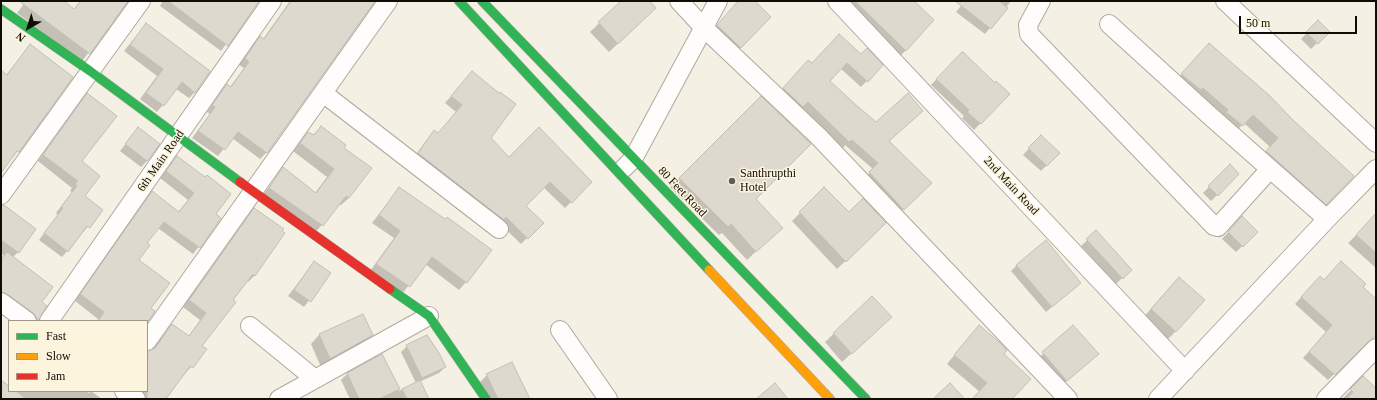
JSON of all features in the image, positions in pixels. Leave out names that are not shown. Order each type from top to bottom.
[{"type":"main road","points":[[459,1],[830,399]]},
{"type":"main road","name":"80 Feet Road","points":[[482,1],[866,399]]},
{"type":"main road","points":[[1,9],[90,71],[253,192],[429,316],[486,399]]},
{"type":"street","points":[[1,195],[141,1]]},
{"type":"street","name":"6th Main Road","points":[[50,320],[272,1]]},
{"type":"street","points":[[148,341],[388,1]]},
{"type":"street","points":[[679,1],[703,27],[818,136],[1068,399]]},
{"type":"street","points":[[619,173],[633,159],[718,1]]},
{"type":"street","name":"2nd Main Road","points":[[836,1],[1185,371]]},
{"type":"street","points":[[1226,1],[1376,143]]},
{"type":"street","points":[[1032,4],[1028,25],[1029,34],[1214,226],[1218,227],[1270,169]]},
{"type":"street","points":[[1109,24],[1270,169],[1327,218]]},
{"type":"street","points":[[323,93],[499,229]]},
{"type":"street","points":[[1158,399],[1327,218],[1376,169]]},
{"type":"street","points":[[1,302],[26,320]]},
{"type":"street","points":[[279,399],[429,316]]},
{"type":"street","points":[[250,326],[315,379]]},
{"type":"street","points":[[560,330],[608,399]]},
{"type":"street","points":[[1326,399],[1376,348]]},
{"type":"street","points":[[126,392],[136,399]]},
{"type":"building","points":[[19,1],[64,1],[74,9],[81,1],[128,1],[90,54]]},
{"type":"building","points":[[168,1],[259,1],[228,46]]},
{"type":"building","points":[[291,1],[375,1],[267,153],[238,132],[225,150],[198,131],[215,107],[212,105],[227,84],[231,87],[249,62],[245,58],[260,36],[264,39]]},
{"type":"building","points":[[621,1],[650,1],[656,8],[618,44],[598,22]]},
{"type":"building","points":[[738,1],[755,1],[771,17],[741,48],[717,25]]},
{"type":"building","points":[[855,1],[914,1],[934,20],[906,51]]},
{"type":"building","points":[[955,1],[999,1],[1008,8],[991,29]]},
{"type":"building","points":[[1318,20],[1330,32],[1318,44],[1306,32]]},
{"type":"building","points":[[146,23],[210,71],[195,93],[182,82],[164,106],[146,93],[163,69],[130,45]]},
{"type":"building","points":[[839,34],[861,54],[867,48],[883,65],[868,82],[847,63],[830,81],[855,104],[876,122],[908,93],[923,111],[889,141],[932,183],[904,210],[869,172],[878,163],[852,140],[849,142],[808,102],[803,107],[783,88],[808,60],[812,63]]},
{"type":"building","points":[[1209,43],[1269,95],[1292,119],[1354,176],[1326,205],[1266,151],[1278,138],[1253,115],[1243,126],[1226,112],[1228,110],[1203,88],[1201,90],[1181,74]]},
{"type":"building","points":[[30,44],[73,77],[19,152],[17,151],[1,173],[1,70],[7,75]]},
{"type":"building","points":[[963,52],[995,83],[996,81],[1010,94],[981,124],[967,112],[969,110],[936,79]]},
{"type":"building","points":[[472,71],[499,93],[500,92],[516,104],[491,138],[509,157],[539,127],[592,182],[572,203],[550,182],[526,206],[544,223],[528,239],[506,217],[504,220],[418,153],[434,130],[438,133],[462,105],[451,96]]},
{"type":"building","points":[[87,93],[117,116],[82,161],[100,176],[85,196],[103,210],[90,228],[87,226],[68,252],[44,233],[63,208],[61,207],[77,186],[75,184],[78,181],[43,155]]},
{"type":"building","points":[[761,96],[811,144],[756,199],[783,228],[756,252],[731,224],[728,227],[679,178]]},
{"type":"building","points":[[321,126],[346,145],[344,148],[372,168],[349,198],[346,196],[323,226],[269,188],[283,167],[316,193],[334,169],[300,143],[308,132],[314,135]]},
{"type":"building","points":[[138,127],[160,144],[147,161],[125,144]]},
{"type":"building","points":[[1041,135],[1060,153],[1047,166],[1028,148]]},
{"type":"building","points":[[177,156],[205,177],[207,175],[231,194],[216,214],[221,218],[200,248],[164,222],[147,243],[150,245],[139,260],[170,283],[151,308],[155,311],[148,321],[99,320],[104,312],[80,294],[152,191],[179,212],[194,193],[166,171]]},
{"type":"building","points":[[1230,164],[1239,174],[1218,196],[1208,186]]},
{"type":"building","points":[[399,187],[445,219],[447,217],[492,250],[467,283],[432,257],[410,287],[376,264],[400,231],[379,215]]},
{"type":"building","points":[[824,187],[849,212],[863,198],[886,223],[846,262],[799,212]]},
{"type":"building","points":[[1,205],[4,205],[36,229],[19,253],[1,240]]},
{"type":"building","points":[[254,208],[284,229],[282,231],[285,233],[255,276],[253,274],[233,300],[236,302],[202,346],[207,349],[193,368],[190,366],[166,399],[147,399],[148,352],[156,347],[172,324],[189,336],[206,313],[189,300]]},
{"type":"building","points":[[1376,213],[1376,253],[1356,235]]},
{"type":"building","points":[[1242,216],[1258,232],[1243,247],[1228,232]]},
{"type":"building","points":[[1096,230],[1132,270],[1123,279],[1086,239]]},
{"type":"building","points":[[1046,240],[1081,283],[1052,307],[1016,265]]},
{"type":"building","points":[[7,252],[53,287],[42,302],[47,306],[40,320],[33,313],[7,294],[1,292],[1,260]]},
{"type":"building","points":[[314,261],[331,273],[311,302],[294,290]]},
{"type":"building","points":[[1341,261],[1366,284],[1363,287],[1376,299],[1376,335],[1335,375],[1309,352],[1332,325],[1301,297],[1320,276],[1324,280]]},
{"type":"building","points":[[1179,277],[1205,300],[1176,332],[1151,309]]},
{"type":"building","points":[[872,296],[892,317],[852,354],[833,333]]},
{"type":"building","points":[[363,314],[373,335],[330,359],[319,334]]},
{"type":"building","points":[[979,325],[1007,350],[1004,354],[1031,379],[1012,399],[972,399],[987,383],[954,355]]},
{"type":"building","points":[[1073,325],[1099,354],[1067,381],[1042,352]]},
{"type":"building","points":[[427,335],[446,367],[422,378],[406,345]]},
{"type":"building","points":[[382,354],[400,389],[379,399],[359,399],[347,373]]},
{"type":"building","points":[[512,362],[530,399],[498,399],[486,374]]},
{"type":"building","points":[[1363,376],[1376,388],[1376,399],[1347,399],[1353,392],[1350,389]]},
{"type":"building","points":[[1,380],[8,385],[8,392],[17,392],[26,399],[1,399]]},
{"type":"building","points":[[420,380],[429,399],[407,399],[402,389]]},
{"type":"building","points":[[775,383],[788,399],[756,399]]},
{"type":"building","points":[[950,383],[965,399],[933,399]]},
{"type":"traffic: fast","points":[[459,1],[709,270]]},
{"type":"traffic: fast","points":[[482,1],[866,399]]},
{"type":"traffic: fast","points":[[1,9],[90,71],[240,182]]},
{"type":"traffic: fast","points":[[390,289],[429,316],[486,399]]},
{"type":"traffic: slow","points":[[709,270],[830,399]]},
{"type":"traffic: jam","points":[[240,182],[390,289]]},
{"type":"place","name":"Santhrupthi Hotel","points":[[732,181]]}]
